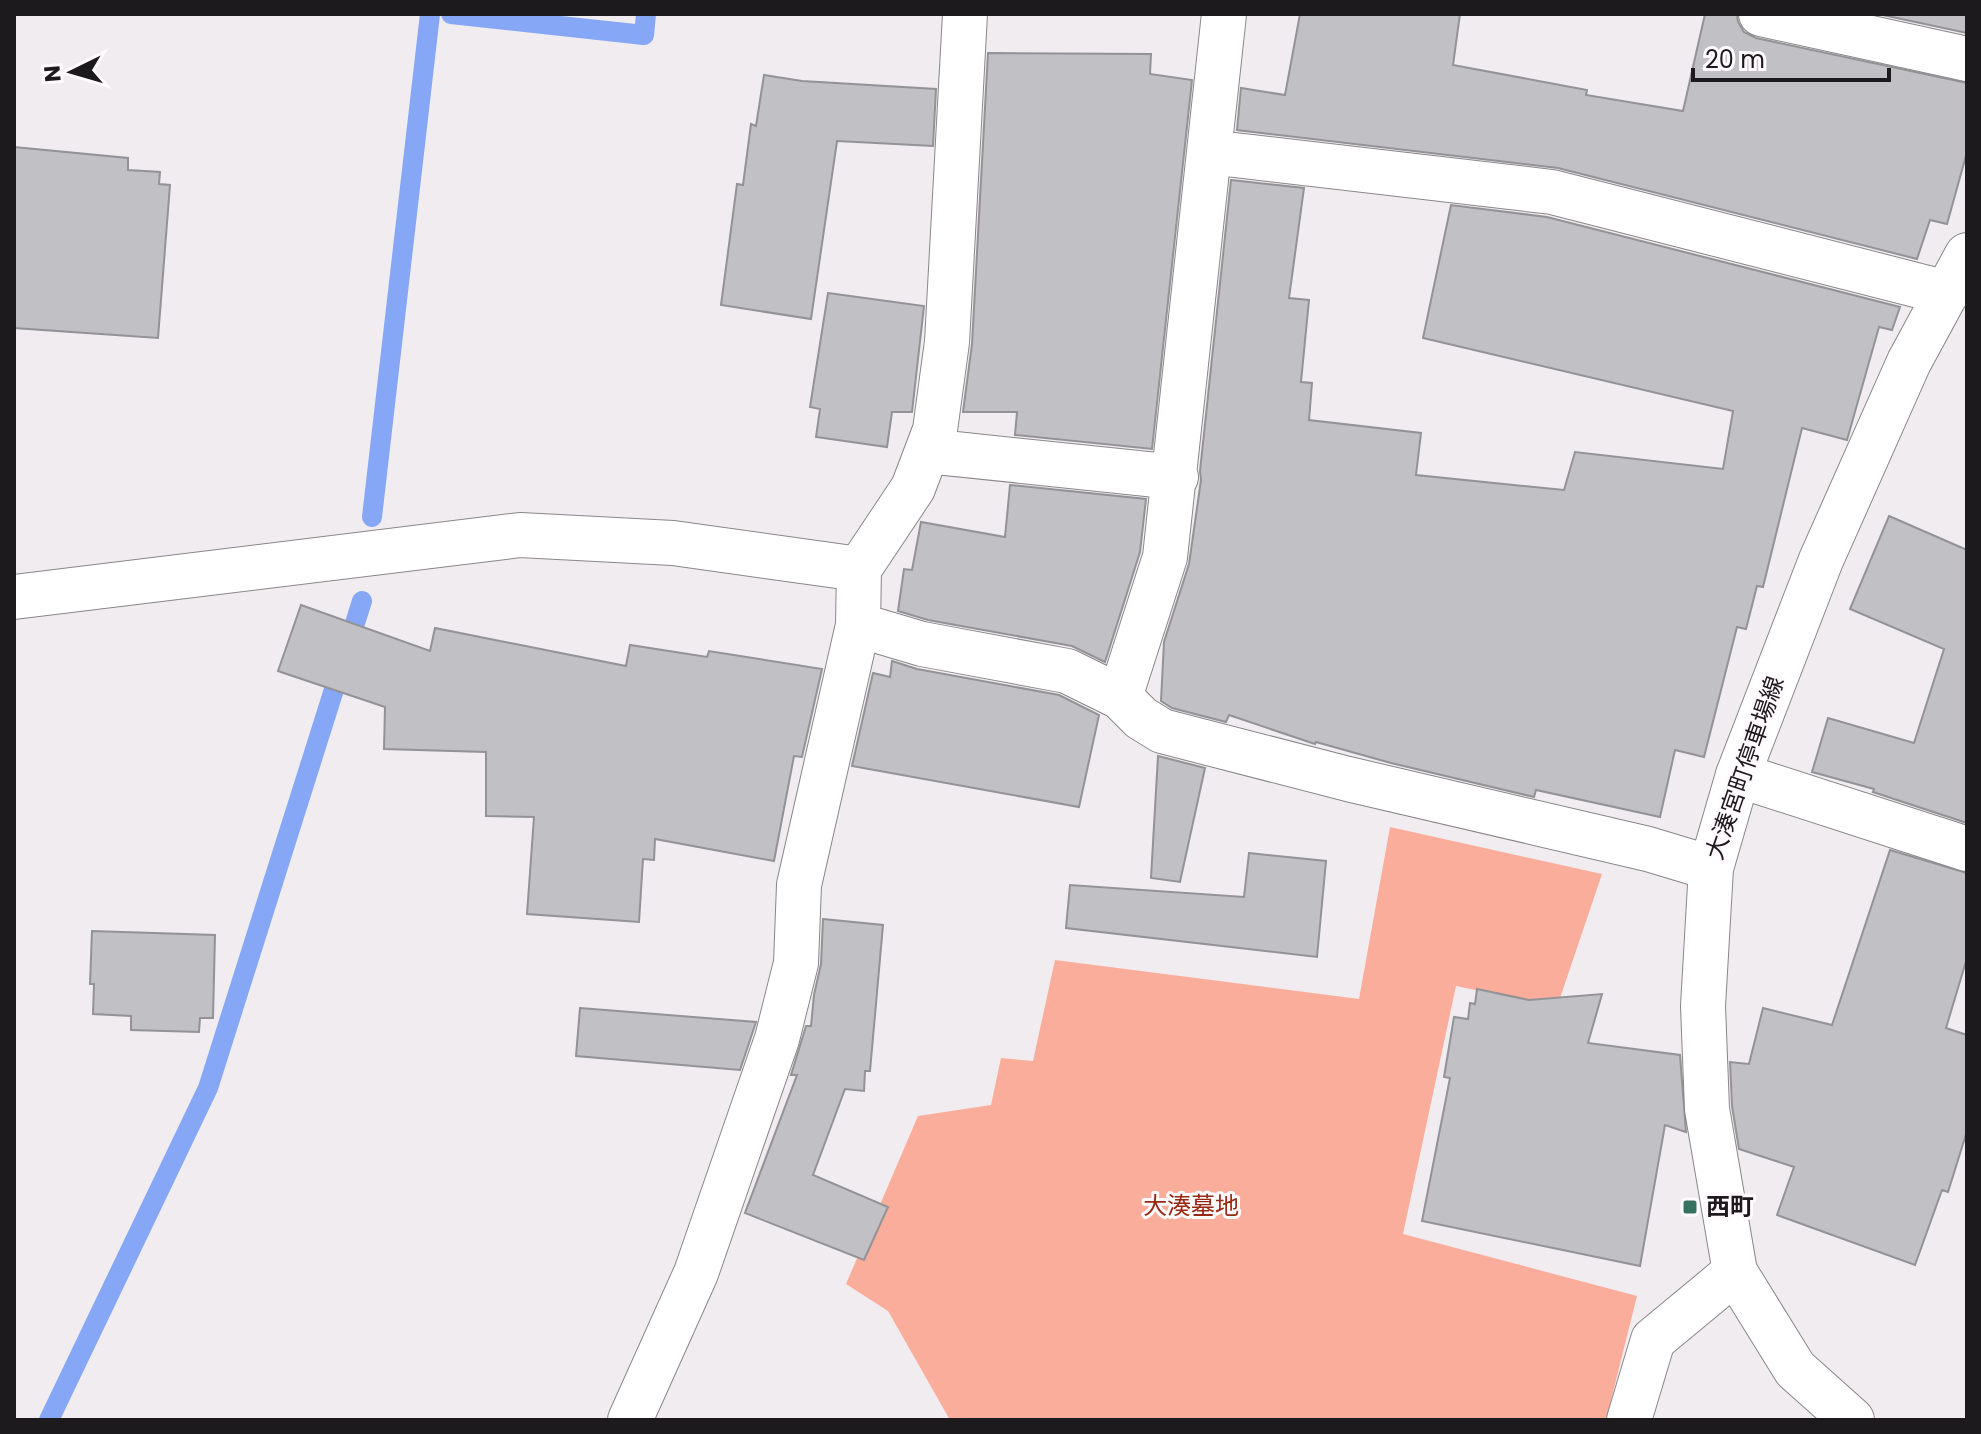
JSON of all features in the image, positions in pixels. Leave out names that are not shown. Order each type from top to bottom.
[{"type":"street","points":[[630,1420],[696,1273],[777,1039],[796,963],[799,885],[858,625],[859,569],[913,488],[935,430],[947,342],[965,14]]},
{"type":"street","points":[[1120,697],[1165,557],[1224,14]]},
{"type":"street","points":[[1761,14],[1967,59]]},
{"type":"street","points":[[1209,152],[1552,192],[1947,293]]},
{"type":"street","name":"大湊宮町停車場線","points":[[1852,1420],[1795,1369],[1735,1272],[1707,1109],[1703,1006],[1711,868],[1738,775],[1821,560],[1909,362],[1967,255]]},
{"type":"street","points":[[927,451],[1176,477]]},
{"type":"street","points":[[14,597],[520,535],[673,543],[859,569]]},
{"type":"street","points":[[858,625],[922,644],[1067,671],[1120,697],[1141,718],[1162,731],[1348,779],[1648,849],[1711,868]]},
{"type":"street","points":[[1738,775],[1967,849]]},
{"type":"street","points":[[1629,1420],[1653,1340],[1735,1272]]},
{"type":"green space","name":"大湊墓地","points":[[1390,827],[1602,874],[1557,1007],[1456,986],[1403,1234],[1637,1296],[1606,1420],[950,1420],[888,1311],[846,1284],[918,1116],[991,1105],[1001,1058],[1033,1061],[1055,960],[1359,999]]},
{"type":"building","points":[[1300,14],[1460,14],[1453,65],[1587,90],[1586,95],[1683,111],[1705,14],[1737,14],[1744,32],[1756,38],[1967,83],[1967,152],[1947,224],[1930,220],[1917,259],[1558,168],[1237,130],[1241,88],[1285,95]]},
{"type":"building","points":[[1878,14],[1967,14],[1967,33]]},
{"type":"building","points":[[988,53],[1151,54],[1150,74],[1192,80],[1152,449],[1015,435],[1017,412],[963,412],[972,344]]},
{"type":"building","points":[[764,75],[802,81],[936,89],[933,146],[837,141],[811,319],[721,305],[737,184],[743,185],[751,124],[756,126]]},
{"type":"building","points":[[14,147],[128,158],[128,170],[160,172],[159,184],[170,185],[158,338],[14,328]]},
{"type":"building","points":[[1231,180],[1304,188],[1289,298],[1309,300],[1301,382],[1312,383],[1309,420],[1421,433],[1416,475],[1564,490],[1575,452],[1723,469],[1733,411],[1423,338],[1451,205],[1547,217],[1900,307],[1892,330],[1879,327],[1847,440],[1802,428],[1763,587],[1757,586],[1746,629],[1737,627],[1704,757],[1675,750],[1660,817],[1536,790],[1534,797],[1315,744],[1229,715],[1226,722],[1172,708],[1161,701],[1164,642],[1189,564],[1201,480]]},
{"type":"building","points":[[828,293],[924,306],[912,412],[892,412],[887,447],[816,437],[820,409],[810,407]]},
{"type":"building","points":[[1010,485],[1146,499],[1140,552],[1105,662],[1072,646],[928,620],[898,611],[904,569],[912,570],[921,522],[1005,537]]},
{"type":"building","points":[[1889,516],[1967,550],[1967,823],[1873,792],[1874,789],[1812,772],[1828,718],[1914,743],[1944,649],[1850,609]]},
{"type":"building","points":[[301,605],[430,651],[435,628],[626,666],[630,645],[707,657],[709,651],[822,669],[802,757],[794,756],[774,861],[655,839],[654,860],[643,859],[639,922],[527,914],[534,817],[486,816],[486,752],[384,749],[385,707],[278,671]]},
{"type":"building","points":[[892,661],[917,669],[1059,695],[1099,715],[1079,807],[852,766],[873,673],[890,677]]},
{"type":"building","points":[[1158,756],[1205,768],[1180,882],[1151,878]]},
{"type":"building","points":[[1890,850],[1967,873],[1967,958],[1946,1028],[1967,1035],[1967,1131],[1948,1192],[1942,1190],[1915,1265],[1777,1215],[1794,1167],[1739,1149],[1732,1106],[1730,1062],[1749,1064],[1763,1008],[1832,1025]]},
{"type":"building","points":[[1249,853],[1326,861],[1317,957],[1066,928],[1070,885],[1244,897]]},
{"type":"building","points":[[823,919],[883,925],[870,1071],[865,1071],[864,1091],[845,1089],[813,1175],[888,1207],[864,1260],[745,1213],[797,1075],[791,1075],[806,1026],[811,1026],[821,964]]},
{"type":"building","points":[[92,931],[215,935],[213,1018],[200,1018],[199,1032],[131,1030],[131,1016],[93,1014],[94,984],[90,984]]},
{"type":"building","points":[[1477,989],[1529,1000],[1602,994],[1588,1043],[1680,1055],[1686,1132],[1665,1125],[1640,1266],[1422,1221],[1450,1078],[1444,1077],[1454,1017],[1468,1019],[1470,1003],[1475,1004]]},
{"type":"building","points":[[580,1008],[756,1022],[740,1070],[576,1056]]},
{"type":"waterway","points":[[372,517],[430,14]]},
{"type":"waterway","points":[[451,14],[644,35],[646,14]]},
{"type":"waterway","points":[[49,1420],[208,1088],[362,601]]},
{"type":"place","name":"西町","points":[[1690,1207]]}]
